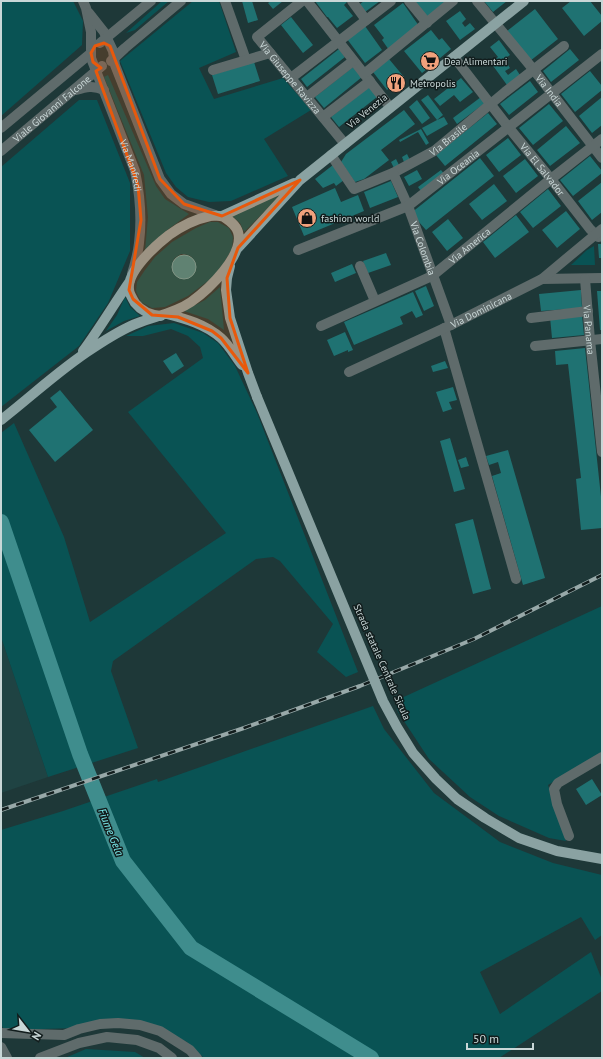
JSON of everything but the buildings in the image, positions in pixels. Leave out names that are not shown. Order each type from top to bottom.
[{"type":"main road","name":"Via Venezia","points":[[238,248],[300,180],[524,1]]},
{"type":"main road","name":"Via Venezia","points":[[78,357],[96,334],[142,260],[170,235],[186,225],[202,218],[219,216],[300,180]]},
{"type":"main road","points":[[3,419],[78,357],[114,334],[139,322],[164,315],[191,302],[214,282],[224,272],[238,248],[239,234],[235,225],[219,216]]},
{"type":"main road","name":"Strada statale Centrale Sicula","points":[[233,258],[227,278],[227,303],[230,318],[248,373],[383,701],[397,727],[413,753],[436,779],[457,799],[485,818],[519,838],[557,851],[602,859]]},
{"type":"main road","name":"Strada statale Centrale Sicula","points":[[131,278],[129,290],[138,306],[145,312],[152,315],[164,315],[195,322],[212,331],[221,338],[248,373]]},
{"type":"street","name":"Viale Giovanni Falcone","points":[[1,151],[72,92],[103,55],[119,28],[151,1]]},
{"type":"street","name":"Viale Giovanni Falcone","points":[[1,128],[103,55],[126,48],[181,1]]},
{"type":"street","points":[[226,1],[246,60]]},
{"type":"street","name":"Via Giuseppe Ravizza","points":[[302,1],[257,37],[345,144]]},
{"type":"street","points":[[306,1],[390,107]]},
{"type":"street","points":[[352,1],[366,20]]},
{"type":"street","points":[[291,78],[391,1]]},
{"type":"street","points":[[409,1],[427,23]]},
{"type":"street","points":[[323,117],[453,1]]},
{"type":"street","name":"Via India","points":[[477,1],[533,69],[602,158]]},
{"type":"street","points":[[84,4],[92,32],[103,55]]},
{"type":"street","points":[[84,4],[104,32],[103,55]]},
{"type":"street","points":[[100,27],[119,28]]},
{"type":"street","name":"Via Brasile","points":[[331,155],[354,189],[393,173],[434,151],[533,69],[564,46]]},
{"type":"street","points":[[213,70],[270,53]]},
{"type":"street","name":"Via Manfredi","points":[[103,55],[104,90],[135,171],[138,185],[141,220],[139,244],[131,278]]},
{"type":"street","name":"Via Manfredi","points":[[103,55],[115,65],[160,179],[171,194],[184,204],[219,216]]},
{"type":"street","name":"Via El Salvador","points":[[454,57],[508,128],[551,179],[600,233]]},
{"type":"street","name":"Via Oceania","points":[[298,250],[408,206],[552,94],[600,59]]},
{"type":"street","points":[[307,97],[353,60]]},
{"type":"street","points":[[72,92],[94,86],[104,90]]},
{"type":"street","name":"Via America","points":[[321,326],[432,276],[602,139]]},
{"type":"street","name":"Via Colombia","points":[[393,173],[408,206],[432,276],[516,579]]},
{"type":"street","name":"Via Dominicana","points":[[349,372],[542,279],[600,233]]},
{"type":"street","points":[[360,266],[375,301]]},
{"type":"street","points":[[542,279],[602,278]]},
{"type":"street","name":"Via Panama","points":[[585,279],[602,452]]},
{"type":"street","points":[[531,318],[588,312]]},
{"type":"street","points":[[535,346],[602,339]]},
{"type":"street","points":[[569,836],[557,804],[554,789],[558,783],[602,757]]},
{"type":"street","points":[[1,1034],[64,1035],[79,1029],[100,1024],[118,1023],[140,1025],[160,1031],[190,1050],[197,1058]]},
{"type":"street","points":[[40,1058],[79,1043],[107,1037],[136,1040],[159,1048],[172,1058]]},
{"type":"street","points":[[1,1047],[7,1058]]},
{"type":"highlighted area","points":[[104,43],[110,46],[160,179],[184,204],[222,216],[300,180],[238,248],[227,278],[230,318],[248,373],[221,338],[212,331],[178,317],[152,315],[133,299],[129,290],[141,220],[138,185],[96,71],[101,68],[93,62],[91,53],[95,46]]},
{"type":"shaded area","points":[[1,1],[73,1],[83,21],[82,45],[1,116]]},
{"type":"shaded area","points":[[162,1],[169,1],[135,30],[126,33]]},
{"type":"shaded area","points":[[193,1],[219,1],[236,52],[199,68],[214,99],[283,78],[311,110],[264,139],[288,176],[231,201],[209,202],[188,197],[176,187],[166,173],[120,61]]},
{"type":"shaded area","points":[[108,75],[156,186],[165,199],[189,214],[166,231],[145,251],[148,217],[144,175],[104,77]]},
{"type":"shaded area","points":[[79,100],[97,100],[130,183],[130,251],[108,303],[79,346],[1,407],[1,167]]},
{"type":"shaded area","points":[[283,193],[244,232],[240,223],[231,215]]},
{"type":"shaded area","points":[[210,222],[218,222],[229,228],[233,237],[232,249],[223,264],[212,278],[188,296],[165,307],[152,308],[141,302],[136,291],[137,282],[145,270],[155,257],[172,242],[196,228]],"holes":[[[181,254],[188,255],[193,258],[195,262],[173,261]]]},
{"type":"shaded area","points":[[594,246],[595,265],[571,265],[587,250]]},
{"type":"shaded area","points":[[184,255],[193,258],[196,267],[193,276],[184,279],[175,276],[172,267],[175,258]]},
{"type":"shaded area","points":[[220,287],[224,330],[208,319],[184,311],[205,300]]},
{"type":"shaded area","points":[[125,297],[130,307],[140,316],[124,321],[106,331],[117,315]]},
{"type":"shaded area","points":[[174,323],[203,333],[218,343],[235,366],[257,413],[358,672],[346,677],[317,652],[333,624],[280,561],[273,557],[256,559],[113,661],[111,671],[138,748],[48,777],[1,637],[1,433],[14,423],[64,537],[90,622],[226,533],[128,412],[203,358],[200,347],[188,336],[171,329],[143,336],[126,336],[148,326]]},
{"type":"shaded area","points":[[602,606],[602,752],[548,785],[566,841],[549,838],[499,816],[470,797],[429,759],[398,712],[395,701]]},
{"type":"shaded area","points":[[1,637],[48,777],[1,793]]},
{"type":"shaded area","points":[[373,706],[384,729],[434,793],[500,842],[553,863],[602,875],[602,935],[595,940],[581,917],[480,972],[500,1014],[591,952],[602,980],[602,991],[499,1058],[204,1058],[187,1042],[154,1026],[4,1030],[1,1024],[1,830],[63,811],[157,779],[158,782]]},
{"type":"shaded area","points":[[86,1049],[135,1052],[145,1058],[65,1058]]},
{"type":"waterway","name":"Fiume Gela","points":[[1,522],[80,754],[123,861],[191,948],[371,1058]]},
{"type":"railway","points":[[1,810],[244,728],[360,686],[474,639],[602,575]]},
{"type":"place","name":"Dea Alimentari","points":[[430,61]]},
{"type":"place","name":"Metropolis","points":[[396,83]]},
{"type":"place","name":"fashion world","points":[[307,218]]}]
